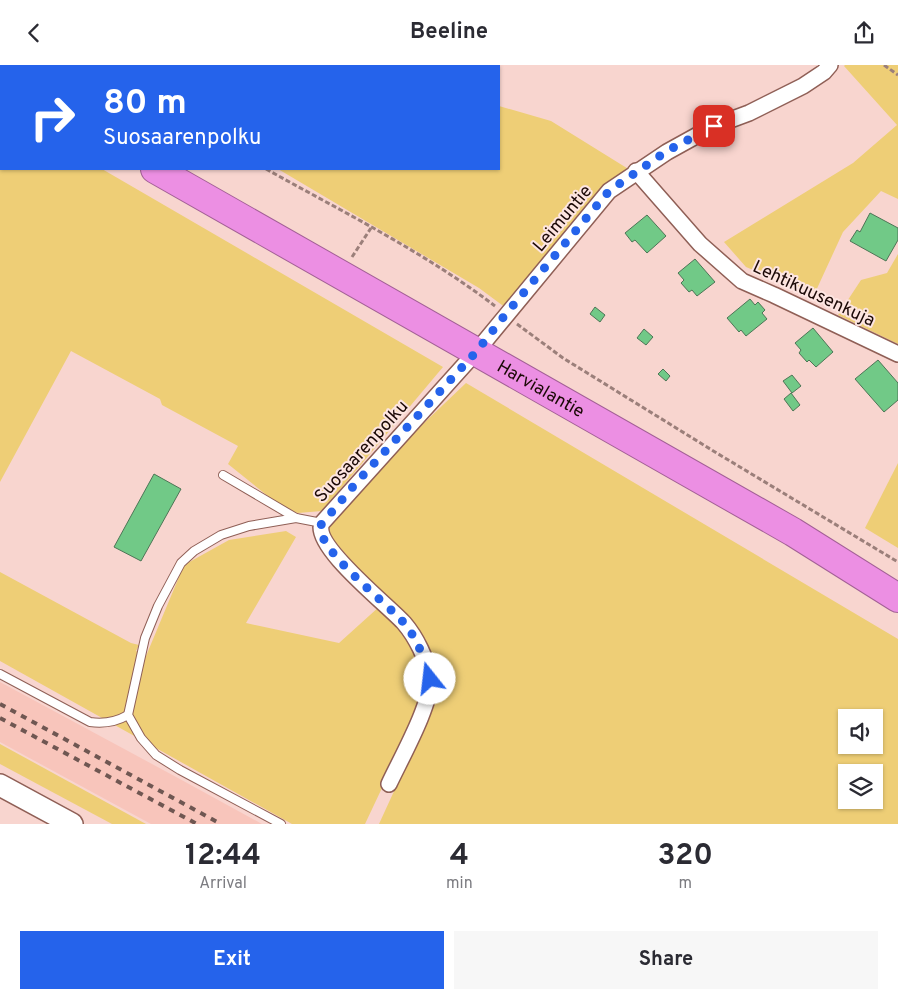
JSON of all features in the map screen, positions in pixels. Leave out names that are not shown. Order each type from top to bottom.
[{"type":"highway","name":"Harvialantie","points":[[157,170],[792,532],[898,598]]},
{"type":"street","name":"Leimuntie","points":[[476,352],[609,191],[667,151],[714,126],[750,113],[803,86],[824,72],[830,65]]},
{"type":"street","name":"Lehtikuusenkuja","points":[[636,171],[700,244],[742,281],[898,354]]},
{"type":"street","name":"Suosaarenpolku","points":[[389,784],[428,701],[430,679],[422,651],[404,623],[371,593],[329,548],[320,529],[322,523],[476,352]]},
{"type":"street","points":[[0,785],[72,824]]},
{"type":"lane","points":[[223,475],[296,517],[322,523]]},
{"type":"lane","points":[[281,824],[180,770],[156,755],[140,738],[128,715],[145,638],[158,606],[180,563],[194,551],[221,535],[248,526],[296,517]]},
{"type":"lane","points":[[0,675],[90,722],[106,723],[128,715]]},
{"type":"path","points":[[884,65],[898,75]]},
{"type":"path","name":"Harvialantie","points":[[268,170],[420,255],[475,291],[564,358],[715,452],[898,562]]},
{"type":"path","points":[[352,257],[371,228]]},
{"type":"shaded area","points":[[845,65],[898,65],[898,199],[881,191],[843,232],[814,295],[746,267],[724,242],[853,163],[897,125]]},
{"type":"shaded area","points":[[500,106],[551,121],[630,170],[506,308],[479,288],[280,170],[500,170]]},
{"type":"shaded area","points":[[0,170],[104,170],[443,367],[322,511],[298,513],[284,509],[228,464],[238,446],[162,405],[160,399],[71,351],[0,482]]},
{"type":"shaded area","points":[[898,254],[898,344],[838,315],[861,280],[887,273]]},
{"type":"shaded area","points":[[466,383],[898,639],[898,824],[379,824],[434,704],[438,680],[427,648],[330,536],[328,526],[423,424]]},
{"type":"shaded area","points":[[898,463],[898,548],[865,528]]},
{"type":"shaded area","points":[[286,531],[296,537],[246,623],[339,643],[380,606],[401,627],[427,677],[424,699],[365,824],[292,824],[0,661],[0,572],[131,643],[139,645],[136,651],[146,656],[184,565],[229,540]]},
{"type":"shaded area","points":[[0,682],[262,824],[151,824],[0,742]]},
{"type":"shaded area","points":[[0,744],[146,824],[112,824],[0,764]]},
{"type":"building","points":[[870,213],[898,228],[898,240],[886,261],[850,241],[857,230],[860,232]]},
{"type":"building","points":[[647,215],[666,236],[647,253],[635,240],[632,242],[625,233]]},
{"type":"building","points":[[695,259],[715,282],[697,296],[692,290],[689,292],[681,283],[684,280],[678,273]]},
{"type":"building","points":[[750,299],[755,305],[758,302],[765,310],[762,313],[767,319],[746,336],[741,330],[739,332],[727,318]]},
{"type":"building","points":[[595,307],[605,315],[600,322],[590,314]]},
{"type":"building","points":[[813,328],[833,352],[816,367],[809,360],[807,362],[799,353],[801,350],[795,343]]},
{"type":"building","points":[[644,329],[653,337],[646,345],[637,338]]},
{"type":"building","points":[[878,360],[898,383],[898,400],[884,412],[855,379]]},
{"type":"building","points":[[663,369],[670,376],[666,381],[658,374]]},
{"type":"building","points":[[792,375],[801,386],[792,393],[783,381]]},
{"type":"building","points":[[791,393],[800,405],[793,411],[784,399]]},
{"type":"building","points":[[154,474],[181,489],[141,561],[114,547]]},
{"type":"railway","points":[[0,704],[221,824]]},
{"type":"railway","points":[[0,718],[197,824]]},
{"type":"route","points":[[430,679],[422,651],[404,623],[371,593],[329,548],[321,534],[320,526],[356,483],[476,352],[609,191],[667,151],[714,126]]}]
